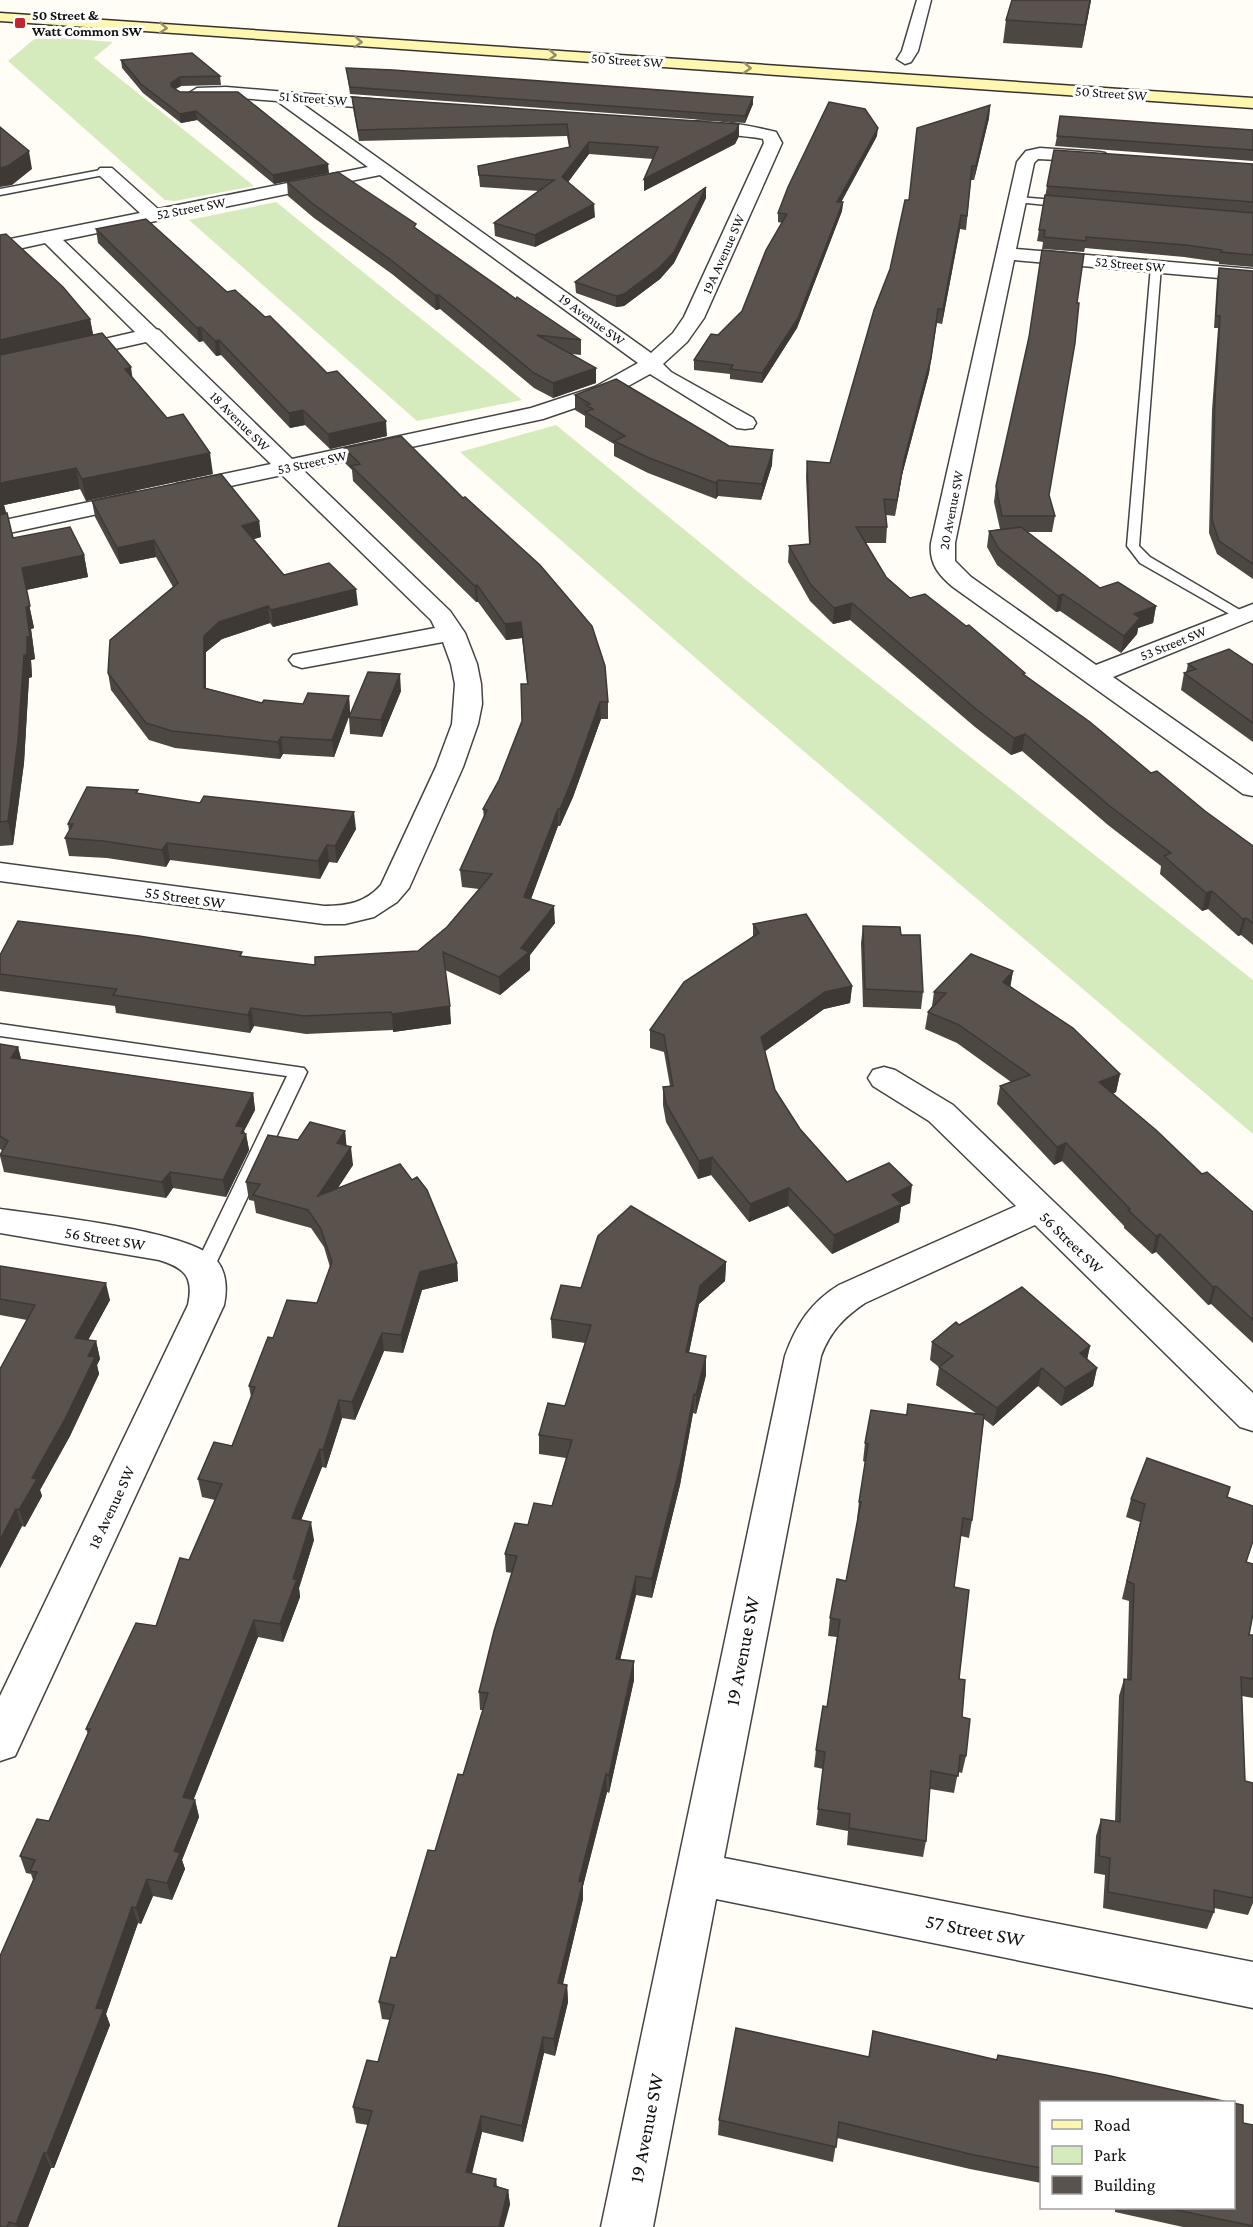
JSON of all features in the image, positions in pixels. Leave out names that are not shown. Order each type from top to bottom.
[{"type":"main road","points":[[0,9],[174,14]]},
{"type":"main road","name":"50 Street SW","points":[[0,17],[1253,104]]},
{"type":"street","points":[[905,59],[910,51],[924,0]]},
{"type":"street","name":"51 Street SW","points":[[181,93],[226,92],[408,105]]},
{"type":"street","name":"19 Avenue SW","points":[[280,96],[636,351],[664,376],[745,423]]},
{"type":"street","name":"19A Avenue SW","points":[[651,364],[679,339],[694,318],[773,143],[773,140],[766,134],[750,130],[681,125]]},
{"type":"street","name":"20 Avenue SW","points":[[1116,158],[1047,153],[1032,155],[1026,162],[941,555],[943,565],[956,578],[1253,788]]},
{"type":"street","name":"52 Street SW","points":[[0,247],[382,169]]},
{"type":"street","points":[[106,172],[154,216]]},
{"type":"street","points":[[442,211],[468,205]]},
{"type":"street","name":"18 Avenue SW","points":[[50,237],[425,599],[441,616],[452,633],[459,648],[468,684],[469,705],[460,744],[394,888],[370,910]]},
{"type":"street","name":"52 Street SW","points":[[1006,254],[1253,274]]},
{"type":"street","points":[[0,369],[152,334]]},
{"type":"street","name":"53 Street SW","points":[[0,528],[554,410],[615,385],[651,364]]},
{"type":"street","name":"53 Street SW","points":[[1094,675],[1246,614]]},
{"type":"street","points":[[302,660],[452,633]]},
{"type":"street","name":"55 Street SW","points":[[0,872],[324,915],[357,914],[370,910]]},
{"type":"street","name":"56 Street SW","points":[[884,1078],[937,1109],[1038,1210],[1253,1416]]},
{"type":"street","name":"19 Avenue SW","points":[[627,2227],[802,1356],[816,1325],[838,1302],[1038,1210]]},
{"type":"street","name":"56 Street SW","points":[[0,1221],[160,1246],[192,1259],[204,1269]]},
{"type":"street","name":"18 Avenue SW","points":[[0,1742],[206,1305],[209,1290],[204,1269]]},
{"type":"street","name":"57 Street SW","points":[[697,1874],[1253,1985]]},
{"type":"lane","points":[[0,192],[106,172]]},
{"type":"lane","points":[[1018,200],[1079,205]]},
{"type":"lane","points":[[1156,266],[1133,546],[1145,560],[1246,614]]},
{"type":"lane","points":[[0,1030],[298,1072],[204,1269]]},
{"type":"green space","points":[[38,36],[113,42],[94,58],[254,186],[175,201],[165,200],[8,61]]},
{"type":"green space","points":[[276,202],[522,400],[417,421],[189,220]]},
{"type":"green space","points":[[556,425],[746,580],[1253,980],[1253,1134],[739,696],[460,452]]},
{"type":"building","points":[[1012,0],[1090,0],[1085,25],[1006,20]]},
{"type":"building","points":[[192,53],[220,76],[180,77],[171,83],[171,86],[180,92],[238,92],[328,164],[273,175],[196,111],[180,114],[141,84],[121,60]]},
{"type":"building","points":[[346,68],[753,97],[745,116],[350,87]]},
{"type":"building","points":[[352,97],[739,124],[735,132],[644,179],[658,147],[589,142],[562,177],[594,204],[535,235],[494,223],[554,180],[479,175],[478,166],[570,147],[567,124],[358,130]]},
{"type":"building","points":[[829,102],[865,109],[878,128],[837,202],[843,202],[798,318],[762,373],[730,369],[733,365],[694,360],[711,334],[718,335],[742,311],[766,250],[787,214],[778,213],[788,187]]},
{"type":"building","points":[[990,105],[976,166],[972,166],[967,216],[961,215],[943,309],[938,309],[931,358],[904,460],[897,500],[884,499],[887,527],[856,527],[886,577],[910,598],[925,594],[966,626],[969,625],[1025,673],[1023,674],[1090,722],[1151,773],[1157,771],[1205,811],[1253,846],[1253,923],[1246,918],[1243,919],[1212,891],[1206,893],[1164,856],[1171,853],[1111,807],[1025,734],[1014,738],[977,710],[852,603],[834,608],[811,585],[789,546],[810,544],[807,461],[830,463],[874,310],[890,269],[905,200],[909,200],[917,128]]},
{"type":"building","points":[[1060,116],[1253,130],[1253,150],[1057,136]]},
{"type":"building","points":[[0,127],[29,151],[8,166],[0,168]]},
{"type":"building","points":[[1054,150],[1253,164],[1253,202],[1047,186]]},
{"type":"building","points":[[338,172],[416,224],[414,227],[516,299],[517,297],[581,340],[537,335],[596,368],[553,383],[534,373],[439,295],[435,295],[287,182]]},
{"type":"building","points":[[706,187],[674,252],[660,267],[624,294],[616,296],[575,282]]},
{"type":"building","points":[[1045,195],[1253,213],[1253,255],[1186,245],[1086,237],[1086,241],[1044,237],[1045,230],[1039,230]]},
{"type":"building","points":[[146,219],[227,292],[235,290],[265,317],[270,316],[327,373],[337,371],[386,421],[328,434],[303,410],[289,413],[219,340],[215,341],[201,327],[197,328],[96,229]]},
{"type":"building","points":[[6,234],[63,287],[90,319],[0,340],[0,235]]},
{"type":"building","points":[[1042,250],[1084,254],[1077,303],[1079,303],[1075,343],[1049,495],[1055,516],[1002,516],[996,486],[1029,337]]},
{"type":"building","points":[[1219,268],[1253,271],[1253,564],[1219,541],[1212,520],[1220,316],[1216,316]]},
{"type":"building","points":[[102,333],[131,367],[125,369],[167,418],[183,414],[210,453],[82,479],[76,468],[0,483],[0,355]]},
{"type":"building","points":[[616,379],[729,446],[773,450],[762,484],[718,480],[716,483],[649,458],[614,441],[625,436],[585,412],[593,409],[586,405],[590,404],[575,395]]},
{"type":"building","points":[[401,436],[463,498],[465,497],[540,565],[592,626],[605,666],[608,702],[600,702],[572,780],[560,809],[558,809],[524,897],[554,906],[521,948],[529,952],[499,977],[443,952],[450,1006],[392,1014],[391,1012],[304,1016],[251,1008],[248,1015],[113,995],[117,989],[0,974],[0,955],[18,921],[139,936],[242,952],[240,956],[315,965],[315,957],[418,951],[447,927],[492,874],[460,870],[487,810],[483,809],[499,780],[522,721],[521,684],[528,684],[521,622],[505,624],[477,585],[475,586],[351,466],[360,464],[344,448]]},
{"type":"building","points":[[221,474],[259,521],[242,526],[284,575],[329,563],[356,589],[271,610],[268,606],[219,622],[204,636],[204,688],[262,703],[264,700],[303,704],[308,693],[349,696],[332,740],[281,737],[278,742],[172,731],[146,723],[108,673],[110,640],[178,583],[154,540],[117,548],[92,501]]},
{"type":"building","points":[[7,513],[13,538],[70,527],[84,555],[22,568],[30,606],[26,607],[30,637],[27,637],[27,655],[24,655],[18,740],[8,821],[0,822],[0,515]]},
{"type":"building","points":[[1021,527],[1100,588],[1118,582],[1156,606],[1134,614],[1140,618],[1124,636],[1063,594],[1058,596],[999,549],[989,531]]},
{"type":"building","points":[[1229,649],[1253,665],[1253,723],[1184,673],[1196,669],[1188,664]]},
{"type":"building","points":[[368,672],[400,674],[381,720],[349,717]]},
{"type":"building","points":[[87,787],[138,790],[136,793],[200,803],[204,796],[354,812],[335,846],[327,845],[318,861],[167,843],[162,850],[65,838],[73,824],[68,824]]},
{"type":"building","points":[[806,914],[852,986],[825,992],[761,1037],[775,1090],[800,1129],[847,1182],[889,1163],[912,1185],[892,1195],[902,1204],[834,1235],[789,1188],[750,1204],[712,1157],[699,1161],[666,1104],[663,1087],[673,1086],[664,1035],[650,1030],[684,982],[759,933],[753,924]]},
{"type":"building","points":[[863,926],[900,927],[901,935],[920,935],[923,992],[865,989]]},
{"type":"building","points":[[971,954],[1013,971],[1003,982],[1073,1028],[1120,1074],[1099,1082],[1156,1130],[1202,1174],[1207,1172],[1253,1212],[1253,1320],[1216,1286],[1213,1287],[1160,1234],[1156,1236],[1128,1210],[1130,1209],[1066,1143],[1057,1147],[1000,1086],[1030,1075],[959,1025],[928,1012],[946,993],[934,992]]},
{"type":"building","points":[[0,1044],[18,1047],[11,1058],[253,1093],[236,1126],[244,1127],[241,1133],[246,1134],[223,1180],[170,1172],[162,1182],[0,1155],[8,1141],[0,1136]]},
{"type":"building","points":[[310,1122],[345,1131],[337,1143],[351,1147],[318,1196],[400,1164],[412,1180],[417,1177],[427,1190],[457,1263],[420,1272],[401,1335],[382,1333],[352,1402],[339,1400],[323,1450],[320,1449],[292,1518],[311,1522],[293,1579],[297,1579],[280,1624],[254,1620],[183,1797],[195,1800],[174,1851],[180,1853],[167,1883],[147,1879],[136,1908],[132,1907],[96,2008],[104,2009],[47,2153],[44,2153],[16,2224],[9,2222],[7,2227],[0,2227],[0,1956],[37,1872],[30,1871],[35,1860],[20,1856],[37,1819],[49,1821],[90,1729],[86,1729],[136,1623],[156,1626],[180,1558],[189,1560],[222,1484],[198,1479],[214,1442],[232,1446],[255,1387],[249,1386],[268,1337],[273,1338],[287,1300],[317,1303],[332,1262],[321,1229],[308,1210],[253,1195],[260,1184],[246,1182],[268,1135],[298,1140]]},
{"type":"building","points":[[631,1206],[726,1262],[700,1286],[686,1352],[706,1356],[696,1395],[694,1394],[680,1466],[652,1579],[636,1576],[616,1659],[634,1661],[609,1775],[606,1774],[579,1881],[583,1882],[558,1983],[567,1985],[554,2039],[543,2037],[522,2126],[481,2116],[466,2172],[496,2179],[494,2186],[508,2190],[499,2227],[338,2227],[372,2111],[353,2107],[367,2060],[378,2062],[394,2005],[379,2002],[391,1957],[396,1958],[428,1850],[435,1851],[458,1774],[463,1775],[488,1693],[479,1692],[494,1631],[517,1556],[505,1554],[515,1523],[528,1525],[534,1503],[552,1506],[572,1440],[539,1435],[548,1403],[565,1406],[591,1325],[551,1319],[561,1285],[581,1288],[598,1236]]},
{"type":"building","points":[[0,1266],[106,1283],[75,1338],[96,1341],[88,1356],[95,1357],[65,1419],[32,1478],[37,1479],[19,1510],[16,1509],[0,1540],[0,1369],[35,1305],[0,1299]]},
{"type":"building","points":[[1022,1287],[1090,1346],[1080,1353],[1097,1368],[1065,1388],[1042,1368],[997,1408],[939,1367],[953,1356],[932,1342],[956,1322],[959,1325]]},
{"type":"building","points":[[908,1404],[984,1415],[972,1520],[963,1518],[954,1587],[969,1590],[959,1679],[965,1680],[962,1717],[970,1719],[966,1756],[960,1755],[958,1776],[931,1771],[926,1841],[849,1828],[850,1814],[818,1809],[825,1752],[816,1750],[823,1706],[827,1707],[840,1620],[830,1618],[837,1579],[846,1581],[861,1502],[859,1502],[868,1444],[865,1443],[871,1410],[907,1415]]},
{"type":"building","points":[[1147,1458],[1230,1487],[1227,1497],[1253,1506],[1253,1541],[1246,1562],[1253,1564],[1253,1614],[1249,1635],[1253,1635],[1253,1679],[1241,1677],[1245,1781],[1253,1783],[1253,1898],[1214,1890],[1214,1912],[1108,1892],[1110,1858],[1099,1856],[1101,1819],[1120,1822],[1124,1679],[1131,1680],[1134,1584],[1127,1581],[1145,1504],[1131,1499]]},
{"type":"building","points":[[736,2028],[869,2057],[873,2031],[997,2060],[998,2055],[1106,2075],[1223,2101],[1040,2101],[1040,2168],[974,2155],[839,2122],[836,2147],[719,2120]]},
{"type":"building","points":[[1235,2103],[1243,2105],[1243,2123],[1253,2125],[1253,2226],[1172,2209],[1235,2209]]},
{"type":"place","name":"50 Street & Watt Common SW","points":[[20,23]]}]
